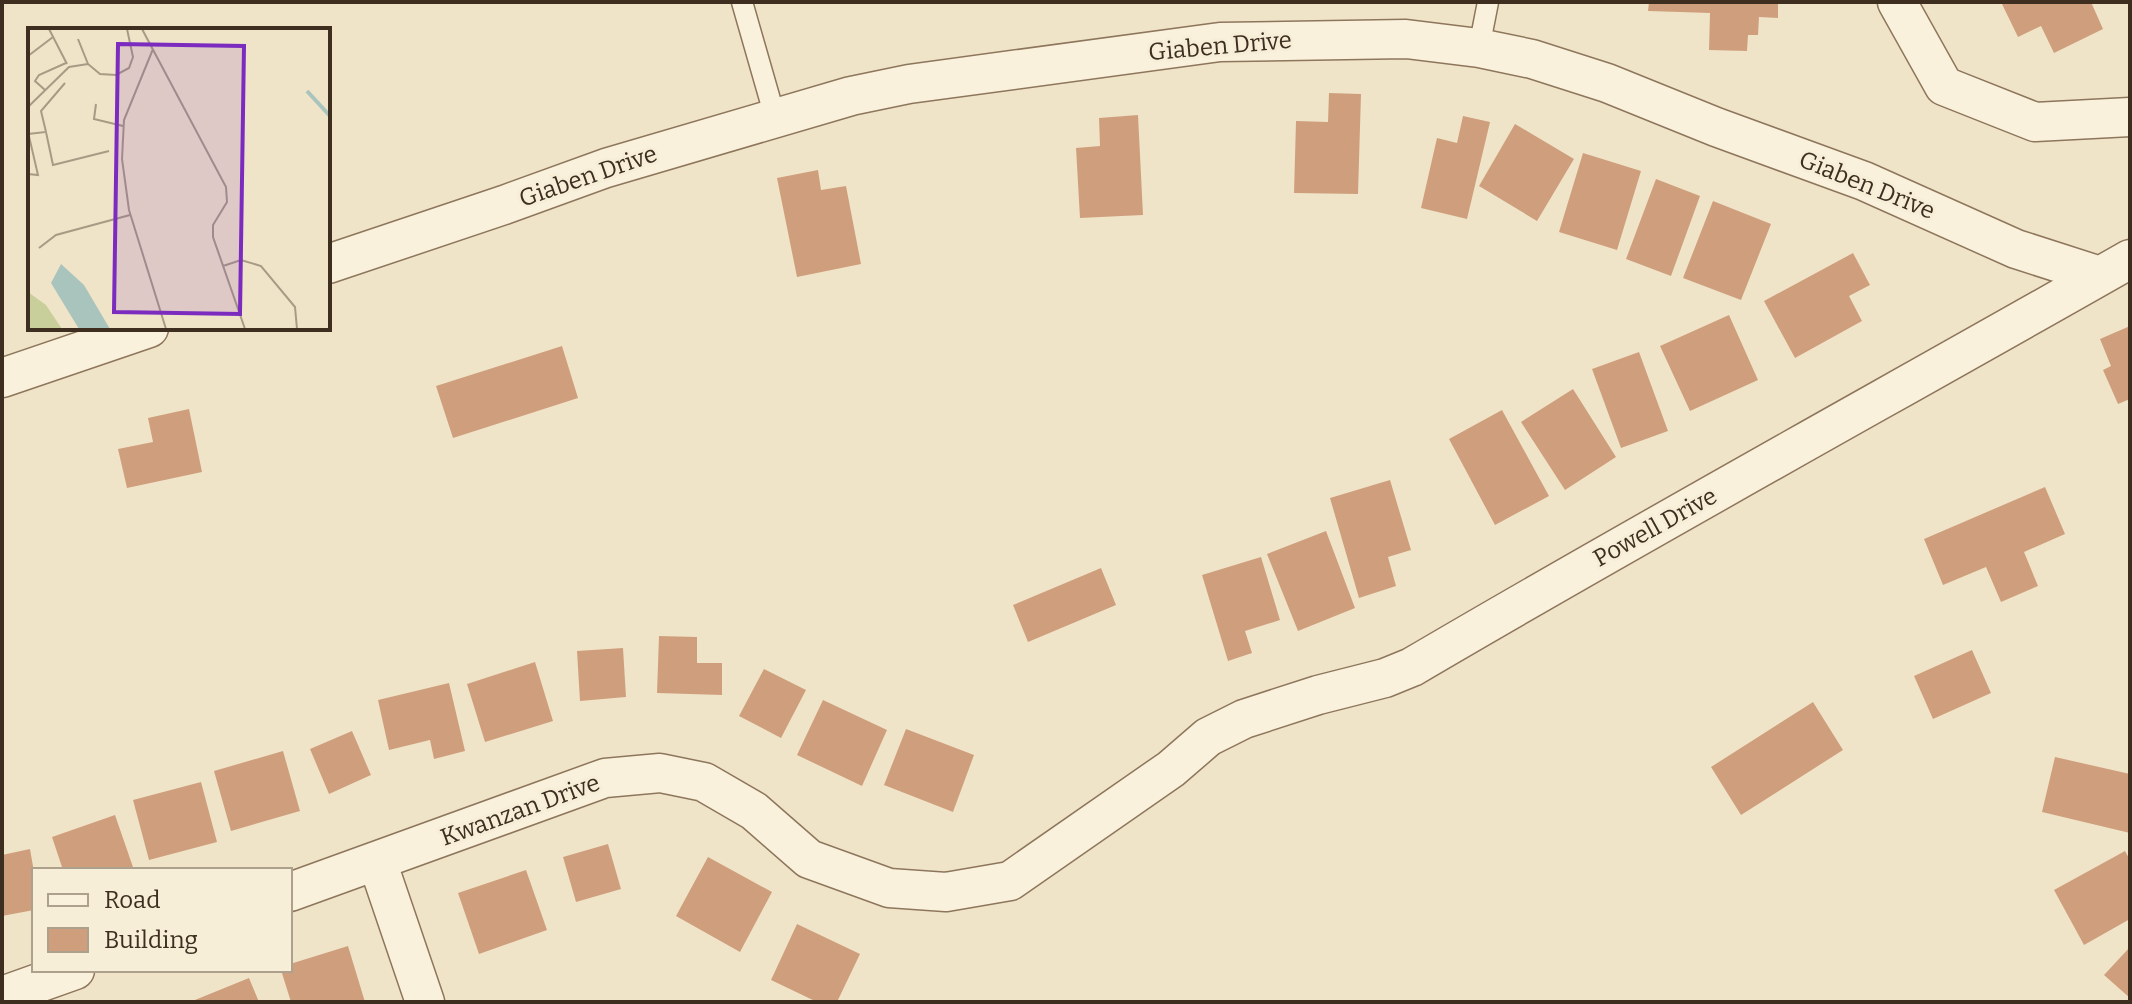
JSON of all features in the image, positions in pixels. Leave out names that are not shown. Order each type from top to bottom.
[{"type":"street","points":[[1897,2],[1944,86],[2035,122],[2130,117]]},
{"type":"street","name":"Giaben Drive","points":[[330,263],[606,168],[851,96],[909,84],[1220,42],[1406,39],[1479,48],[1532,59],[1607,83],[1864,181],[2016,249],[2115,267]]},
{"type":"street","name":"Powell Drive","points":[[1171,769],[1208,737],[1244,719],[1385,678],[1412,667],[1631,538],[1746,477],[2115,267]]},
{"type":"street","points":[[2,378],[143,330]]},
{"type":"street","name":"Kwanzan Drive","points":[[292,891],[605,778],[660,773],[704,782],[754,811],[809,859],[889,888],[946,892],[1010,881],[1171,769]]},
{"type":"street","points":[[377,861],[425,1002]]},
{"type":"street","points":[[2,996],[69,972]]},
{"type":"lane","points":[[742,2],[775,117]]},
{"type":"lane","points":[[1479,48],[1488,2]]},
{"type":"building","points":[[1649,2],[1778,2],[1778,18],[1759,17],[1758,35],[1748,35],[1747,51],[1709,50],[1710,13],[1648,11]]},
{"type":"building","points":[[2001,2],[2091,2],[2103,29],[2054,53],[2041,26],[2018,37]]},
{"type":"building","points":[[1329,93],[1361,94],[1358,194],[1294,193],[1296,121],[1328,122]]},
{"type":"building","points":[[1138,115],[1143,215],[1080,218],[1076,148],[1100,146],[1099,118]]},
{"type":"building","points":[[1463,116],[1490,122],[1467,219],[1421,208],[1437,138],[1457,143]]},
{"type":"building","points":[[1515,124],[1574,159],[1537,221],[1479,186]]},
{"type":"building","points":[[1583,153],[1641,171],[1617,250],[1559,232]]},
{"type":"building","points":[[818,170],[821,190],[846,186],[861,264],[797,277],[777,178]]},
{"type":"building","points":[[1656,179],[1700,196],[1671,276],[1626,259]]},
{"type":"building","points":[[1713,201],[1771,224],[1741,300],[1683,278]]},
{"type":"building","points":[[1853,253],[1870,285],[1849,296],[1862,321],[1795,358],[1764,301]]},
{"type":"building","points":[[1729,315],[1758,380],[1690,411],[1660,346]]},
{"type":"building","points":[[2130,326],[2130,399],[2118,404],[2103,370],[2111,366],[2100,339]]},
{"type":"building","points":[[562,346],[578,398],[453,438],[436,386]]},
{"type":"building","points":[[1639,352],[1668,431],[1621,448],[1592,369]]},
{"type":"building","points":[[1573,389],[1616,457],[1565,490],[1521,422]]},
{"type":"building","points":[[189,409],[202,472],[127,488],[118,449],[153,442],[148,418]]},
{"type":"building","points":[[1502,410],[1549,496],[1495,525],[1449,439]]},
{"type":"building","points":[[1390,480],[1411,550],[1388,557],[1396,586],[1359,598],[1330,498]]},
{"type":"building","points":[[2045,487],[2065,534],[2024,552],[2038,586],[2001,602],[1986,567],[1943,585],[1924,539]]},
{"type":"building","points":[[1326,531],[1355,608],[1298,631],[1267,554]]},
{"type":"building","points":[[1261,557],[1280,620],[1245,631],[1252,653],[1228,661],[1202,575]]},
{"type":"building","points":[[1101,568],[1116,605],[1028,642],[1013,605]]},
{"type":"building","points":[[659,636],[697,637],[697,663],[722,663],[722,695],[657,693]]},
{"type":"building","points":[[623,648],[626,697],[580,701],[577,651]]},
{"type":"building","points":[[1972,650],[1991,693],[1933,719],[1914,676]]},
{"type":"building","points":[[535,662],[553,721],[485,742],[467,684]]},
{"type":"building","points":[[764,669],[806,690],[781,738],[739,716]]},
{"type":"building","points":[[449,683],[465,751],[434,759],[430,740],[389,750],[378,700]]},
{"type":"building","points":[[823,700],[887,730],[862,786],[797,755]]},
{"type":"building","points":[[1813,702],[1843,750],[1741,815],[1711,767]]},
{"type":"building","points":[[906,729],[974,755],[953,812],[884,785]]},
{"type":"building","points":[[352,731],[371,775],[329,794],[310,749]]},
{"type":"building","points":[[283,751],[300,811],[231,831],[214,771]]},
{"type":"building","points":[[2055,757],[2130,774],[2130,833],[2042,812]]},
{"type":"building","points":[[201,782],[217,842],[149,860],[133,800]]},
{"type":"building","points":[[115,815],[133,868],[62,868],[52,837]]},
{"type":"building","points":[[608,844],[621,889],[576,902],[563,857]]},
{"type":"building","points":[[30,849],[33,868],[32,910],[2,916],[2,855]]},
{"type":"building","points":[[2125,851],[2130,860],[2130,919],[2084,945],[2054,890]]},
{"type":"building","points":[[708,857],[772,892],[740,952],[676,916]]},
{"type":"building","points":[[526,870],[547,930],[479,954],[458,893]]},
{"type":"building","points":[[797,924],[860,954],[837,1002],[817,1002],[771,980]]},
{"type":"building","points":[[348,946],[365,1002],[291,1002],[282,972],[292,972],[292,963]]},
{"type":"building","points":[[2130,947],[2130,998],[2104,975]]},
{"type":"building","points":[[249,978],[259,1002],[190,1002]]}]
